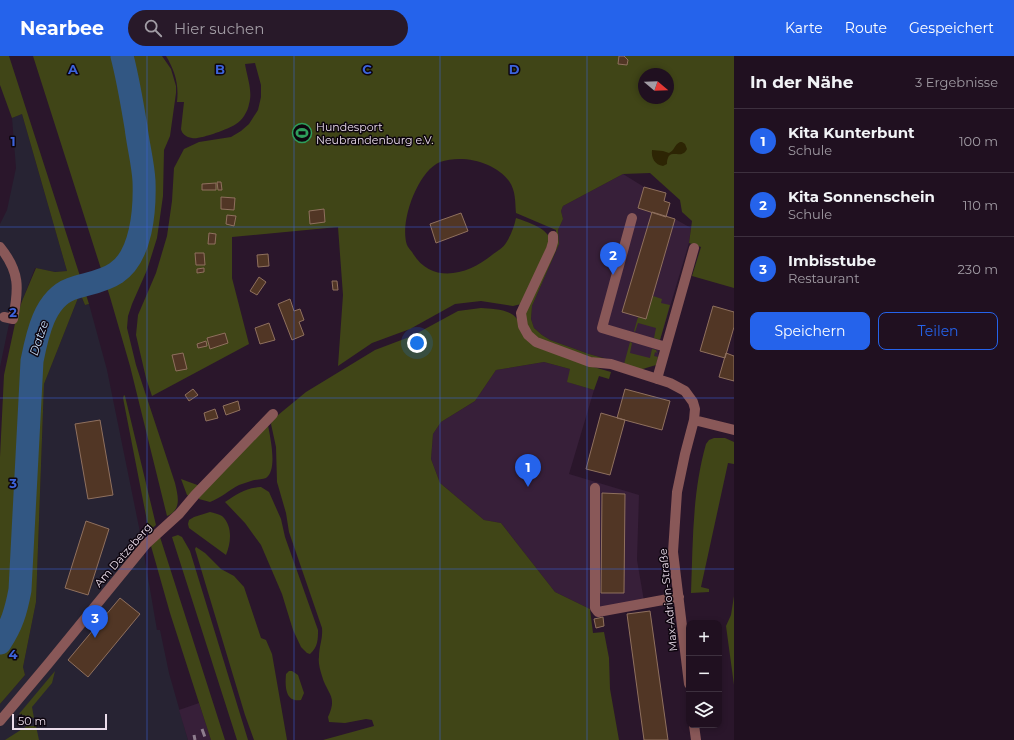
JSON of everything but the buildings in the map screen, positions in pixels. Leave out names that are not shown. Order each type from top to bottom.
[{"type":"street","points":[[632,218],[602,328],[666,347]]},
{"type":"street","points":[[553,236],[551,248],[521,313],[523,326],[528,335],[536,342],[590,362],[611,364],[670,383],[685,391],[693,402],[695,409],[694,420],[734,430]]},
{"type":"street","points":[[0,247],[7,256],[18,285],[13,319],[4,317]]},
{"type":"street","points":[[657,379],[694,248]]},
{"type":"street","name":"Am Datzeberg","points":[[0,721],[146,544],[180,514],[195,495],[273,414]]},
{"type":"street","name":"Max-Adrion-Straße","points":[[686,658],[672,552],[677,492],[694,420]]},
{"type":"street","points":[[595,488],[595,608],[598,612],[679,597]]},
{"type":"street","points":[[694,728],[696,740]]},
{"type":"shaded area","points":[[22,114],[67,271],[55,272],[35,268],[22,301],[14,300],[0,367],[0,224],[7,210],[16,168],[12,118]]},
{"type":"shaded area","points":[[623,174],[644,187],[638,208],[675,219],[691,228],[689,243],[660,340],[658,357],[630,365],[589,354],[550,340],[534,328],[531,319],[532,306],[559,244],[558,230],[563,219],[561,211],[563,206]]},
{"type":"shaded area","points":[[80,293],[85,305],[89,304],[107,370],[141,537],[157,630],[160,630],[169,673],[188,740],[0,740],[0,704],[25,675],[23,667],[36,602],[44,384]]},
{"type":"shaded area","points":[[544,362],[570,369],[571,383],[594,390],[569,474],[639,495],[637,560],[644,601],[590,609],[555,592],[501,523],[484,520],[440,483],[431,459],[433,434],[441,422],[475,401],[496,370]]},
{"type":"shaded area","points":[[199,703],[211,740],[188,740],[179,710]]},
{"type":"green space","points":[[0,56],[9,56],[89,304],[85,305],[80,293],[44,384],[36,602],[23,667],[25,675],[0,704],[0,457],[4,375],[16,319],[36,268],[55,272],[67,271],[22,114],[12,118],[0,85]]},
{"type":"green space","points":[[33,56],[162,56],[171,69],[176,86],[170,136],[164,150],[163,196],[157,238],[147,270],[128,316],[127,328],[136,365],[175,483],[178,502],[175,510],[167,516],[130,366],[110,297]]},
{"type":"green space","points":[[166,56],[734,56],[734,288],[692,276],[701,247],[689,243],[692,221],[682,212],[680,200],[650,173],[623,174],[563,206],[561,211],[563,219],[558,230],[559,244],[532,306],[531,319],[534,328],[550,340],[589,354],[624,364],[630,342],[632,343],[630,353],[650,358],[652,349],[656,350],[657,353],[655,352],[654,356],[658,357],[656,365],[636,371],[547,344],[531,333],[526,324],[525,314],[556,242],[556,230],[516,213],[513,189],[509,181],[496,169],[478,161],[468,159],[449,160],[440,162],[432,167],[424,176],[412,198],[406,224],[405,235],[407,245],[420,262],[429,269],[439,273],[461,272],[472,268],[502,248],[509,237],[516,218],[537,226],[546,233],[551,242],[521,304],[513,306],[481,301],[455,304],[410,329],[372,343],[338,366],[343,295],[338,227],[232,237],[232,278],[249,344],[152,396],[146,378],[136,335],[138,315],[156,273],[167,236],[172,201],[174,168],[184,149],[199,142],[231,137],[241,131],[249,124],[258,110],[261,97],[261,85],[255,63],[245,64],[250,94],[246,113],[238,123],[214,134],[196,138],[188,137],[183,134],[181,129],[184,102],[177,102],[177,83],[174,72]]},
{"type":"green space","points":[[653,296],[662,299],[661,303],[670,305],[660,340],[654,338],[656,328],[638,323],[635,332],[634,331],[638,317],[646,319]]},
{"type":"green space","points":[[481,308],[506,311],[514,316],[518,321],[525,337],[590,366],[611,372],[609,379],[599,376],[594,390],[567,382],[570,369],[544,362],[496,370],[475,401],[441,422],[433,434],[431,459],[440,483],[484,520],[501,523],[555,592],[590,609],[593,633],[604,632],[609,658],[610,689],[619,740],[323,740],[374,726],[372,720],[366,719],[345,723],[329,722],[328,717],[331,710],[332,700],[322,676],[319,661],[322,628],[289,532],[286,513],[277,482],[276,447],[271,424],[272,420],[306,392],[375,350],[412,336],[458,311]]},
{"type":"green space","points":[[124,395],[156,525],[149,531],[123,398]]},
{"type":"green space","points":[[268,425],[272,453],[272,468],[270,474],[266,478],[253,480],[239,485],[210,502],[199,499],[199,496]]},
{"type":"green space","points":[[714,438],[725,438],[734,442],[734,464],[728,463],[701,587],[709,589],[709,592],[691,593],[694,518],[698,481],[706,444],[709,440]]},
{"type":"green space","points":[[181,479],[200,486],[189,496],[187,495]]},
{"type":"green space","points":[[261,487],[269,492],[281,519],[285,537],[318,630],[318,640],[316,646],[310,654],[301,647],[293,630],[282,594],[261,545],[245,523],[225,502],[246,490]]},
{"type":"green space","points":[[210,512],[222,516],[228,525],[230,540],[226,555],[189,528],[189,520]]},
{"type":"green space","points":[[178,535],[182,537],[190,551],[248,740],[237,740],[172,537]]},
{"type":"green space","points":[[160,537],[225,740],[211,740],[170,613],[151,546]]},
{"type":"green space","points":[[196,547],[205,553],[221,569],[234,576],[244,587],[261,638],[266,640],[272,654],[287,740],[254,740],[245,715],[195,549]]},
{"type":"green space","points":[[734,596],[734,685],[726,626],[731,615]]},
{"type":"green space","points":[[55,671],[52,683],[32,707],[34,718],[19,714]]},
{"type":"green space","points":[[289,671],[292,671],[298,675],[304,693],[301,700],[292,699],[287,693],[286,674]]},
{"type":"green space","points":[[27,726],[36,726],[39,740],[5,740]]},
{"type":"sand","points":[[680,142],[685,144],[687,149],[685,152],[682,154],[669,155],[667,164],[663,166],[654,161],[652,150],[669,153]]},
{"type":"waterway","name":"Datze","points":[[0,643],[13,618],[20,590],[32,361],[39,330],[48,310],[54,301],[62,294],[71,289],[105,279],[116,273],[125,265],[137,244],[140,231],[144,205],[143,174],[122,56]]},
{"type":"railway","points":[[202,729],[206,740]]},
{"type":"railway","points":[[194,735],[195,740]]},
{"type":"place","name":"Hundesport Neubrandenburg e.V.","points":[[302,133]]},
{"type":"place","name":"Kita Sonnenschein","points":[[613,275]]},
{"type":"place","name":"Kita Kunterbunt","points":[[528,487]]},
{"type":"place","name":"Imbisstube","points":[[95,638]]}]
